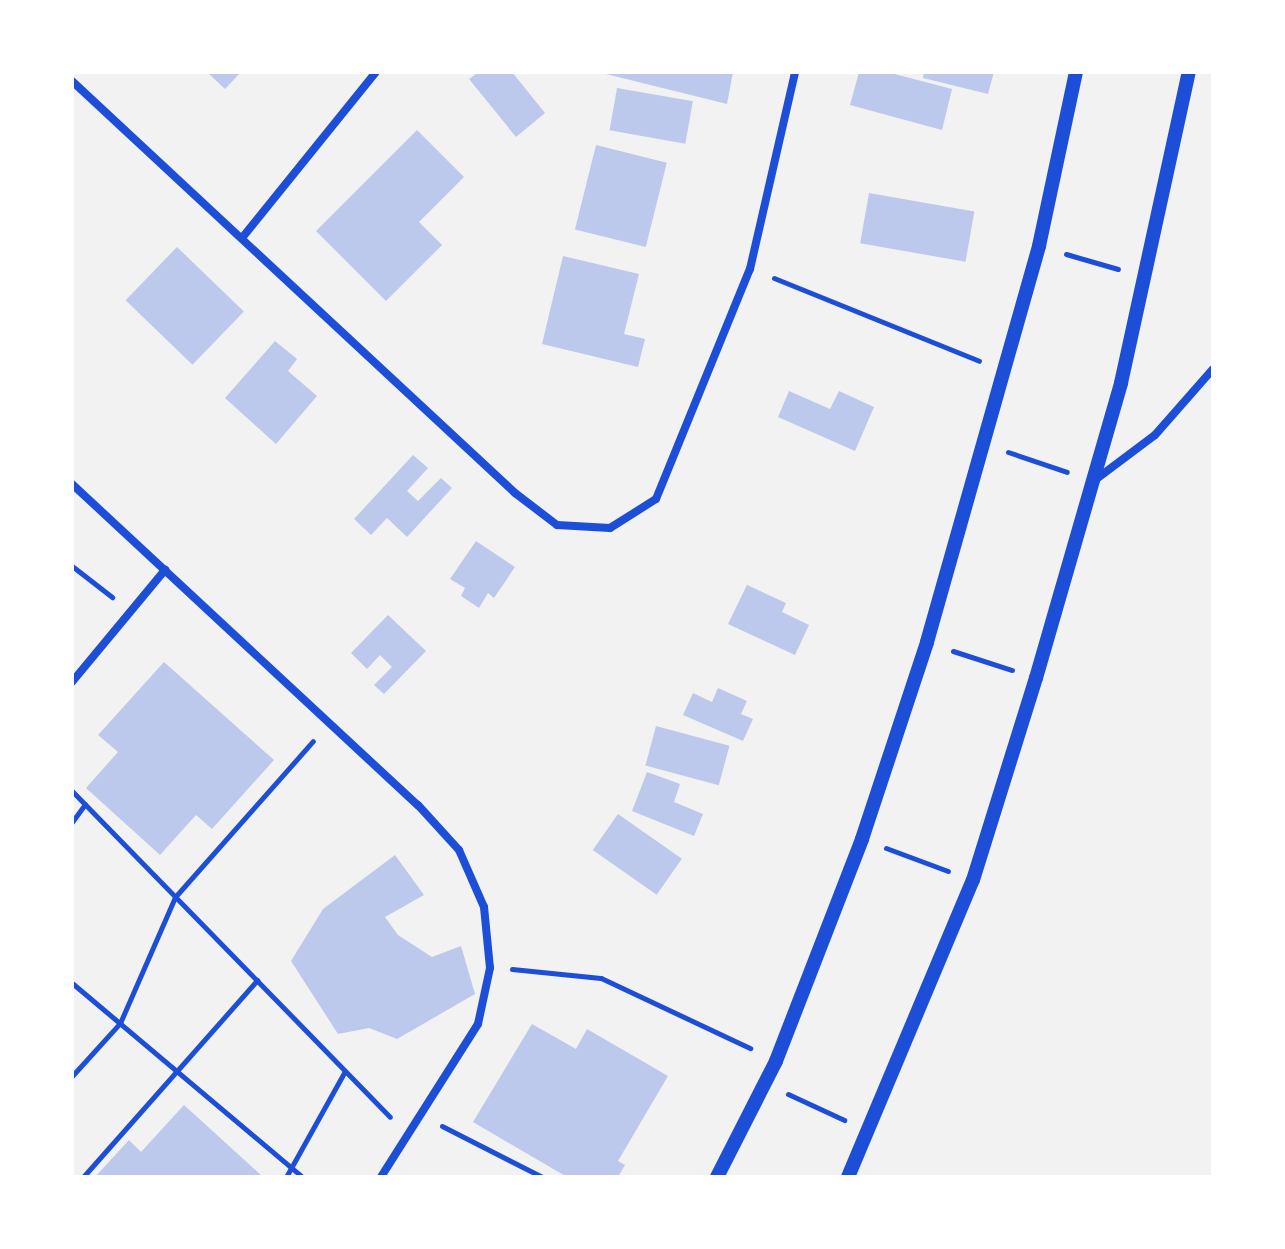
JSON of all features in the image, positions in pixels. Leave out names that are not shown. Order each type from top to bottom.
[{"type":"street","points":[[242,238],[376,72]]},
{"type":"street","points":[[72,81],[515,493],[557,525],[610,528],[656,499],[750,269],[795,72]]},
{"type":"street","points":[[717,1177],[776,1061],[862,839],[927,642],[1039,246],[1076,72]]},
{"type":"street","points":[[848,1177],[973,880],[1036,678],[1094,481],[1146,277],[1189,72]]},
{"type":"street","points":[[1094,481],[1155,435],[1213,369]]},
{"type":"street","points":[[72,484],[330,722],[459,850],[484,907],[490,968],[478,1024],[381,1177]]},
{"type":"street","points":[[72,682],[165,570]]},
{"type":"path","points":[[1039,246],[1146,277]]},
{"type":"path","points":[[750,269],[1005,371]]},
{"type":"path","points":[[985,444],[1094,481]]},
{"type":"path","points":[[72,566],[130,612]]},
{"type":"path","points":[[927,642],[1036,678]]},
{"type":"path","points":[[72,1076],[120,1023],[175,897],[330,722]]},
{"type":"path","points":[[72,791],[407,1135]]},
{"type":"path","points":[[72,822],[85,804]]},
{"type":"path","points":[[862,839],[973,880]]},
{"type":"path","points":[[490,968],[601,978],[776,1061]]},
{"type":"path","points":[[83,1177],[257,980]]},
{"type":"path","points":[[72,983],[302,1177]]},
{"type":"path","points":[[286,1177],[345,1071]]},
{"type":"path","points":[[765,1083],[869,1132]]},
{"type":"path","points":[[420,1115],[542,1177]]},
{"type":"building","points":[[207,72],[241,72],[225,89]]},
{"type":"building","points":[[479,72],[512,72],[545,113],[516,137],[469,79]]},
{"type":"building","points":[[598,72],[733,72],[727,104]]},
{"type":"building","points":[[859,72],[887,72],[952,89],[942,130],[850,105]]},
{"type":"building","points":[[924,72],[994,72],[988,94],[923,78]]},
{"type":"building","points":[[617,88],[693,101],[685,144],[610,130]]},
{"type":"building","points":[[417,130],[464,177],[419,222],[442,245],[386,301],[316,231]]},
{"type":"building","points":[[596,145],[667,163],[646,247],[575,229]]},
{"type":"building","points":[[869,193],[974,212],[966,262],[860,243]]},
{"type":"building","points":[[177,247],[244,312],[192,365],[126,300]]},
{"type":"building","points":[[563,256],[639,274],[624,334],[645,339],[638,367],[542,344]]},
{"type":"building","points":[[275,341],[297,359],[288,371],[317,396],[276,444],[225,398]]},
{"type":"building","points":[[789,391],[830,409],[839,391],[874,407],[855,451],[778,417]]},
{"type":"building","points":[[413,455],[428,468],[407,491],[418,501],[441,478],[452,488],[407,537],[387,518],[371,535],[354,519]]},
{"type":"building","points":[[476,541],[515,567],[494,598],[488,593],[479,608],[461,596],[465,588],[450,579]]},
{"type":"building","points":[[747,585],[786,603],[782,612],[809,625],[795,655],[728,624]]},
{"type":"building","points":[[388,615],[426,651],[384,694],[374,685],[392,667],[380,655],[367,669],[351,653]]},
{"type":"building","points":[[164,662],[274,760],[212,829],[196,815],[160,855],[86,788],[118,752],[98,735]]},
{"type":"building","points":[[718,688],[747,701],[741,714],[753,719],[743,741],[683,715],[693,693],[712,702]]},
{"type":"building","points":[[656,726],[729,746],[719,785],[645,766]]},
{"type":"building","points":[[647,772],[680,784],[674,802],[703,814],[694,836],[632,811]]},
{"type":"building","points":[[618,814],[682,859],[657,895],[593,850]]},
{"type":"building","points":[[395,855],[424,895],[385,917],[398,935],[432,957],[461,946],[475,994],[397,1039],[369,1028],[338,1034],[291,961],[323,909]]},
{"type":"building","points":[[532,1024],[576,1049],[587,1029],[668,1076],[618,1161],[625,1165],[618,1177],[567,1177],[473,1122]]},
{"type":"building","points":[[184,1105],[263,1177],[95,1177],[129,1140],[141,1152]]}]
